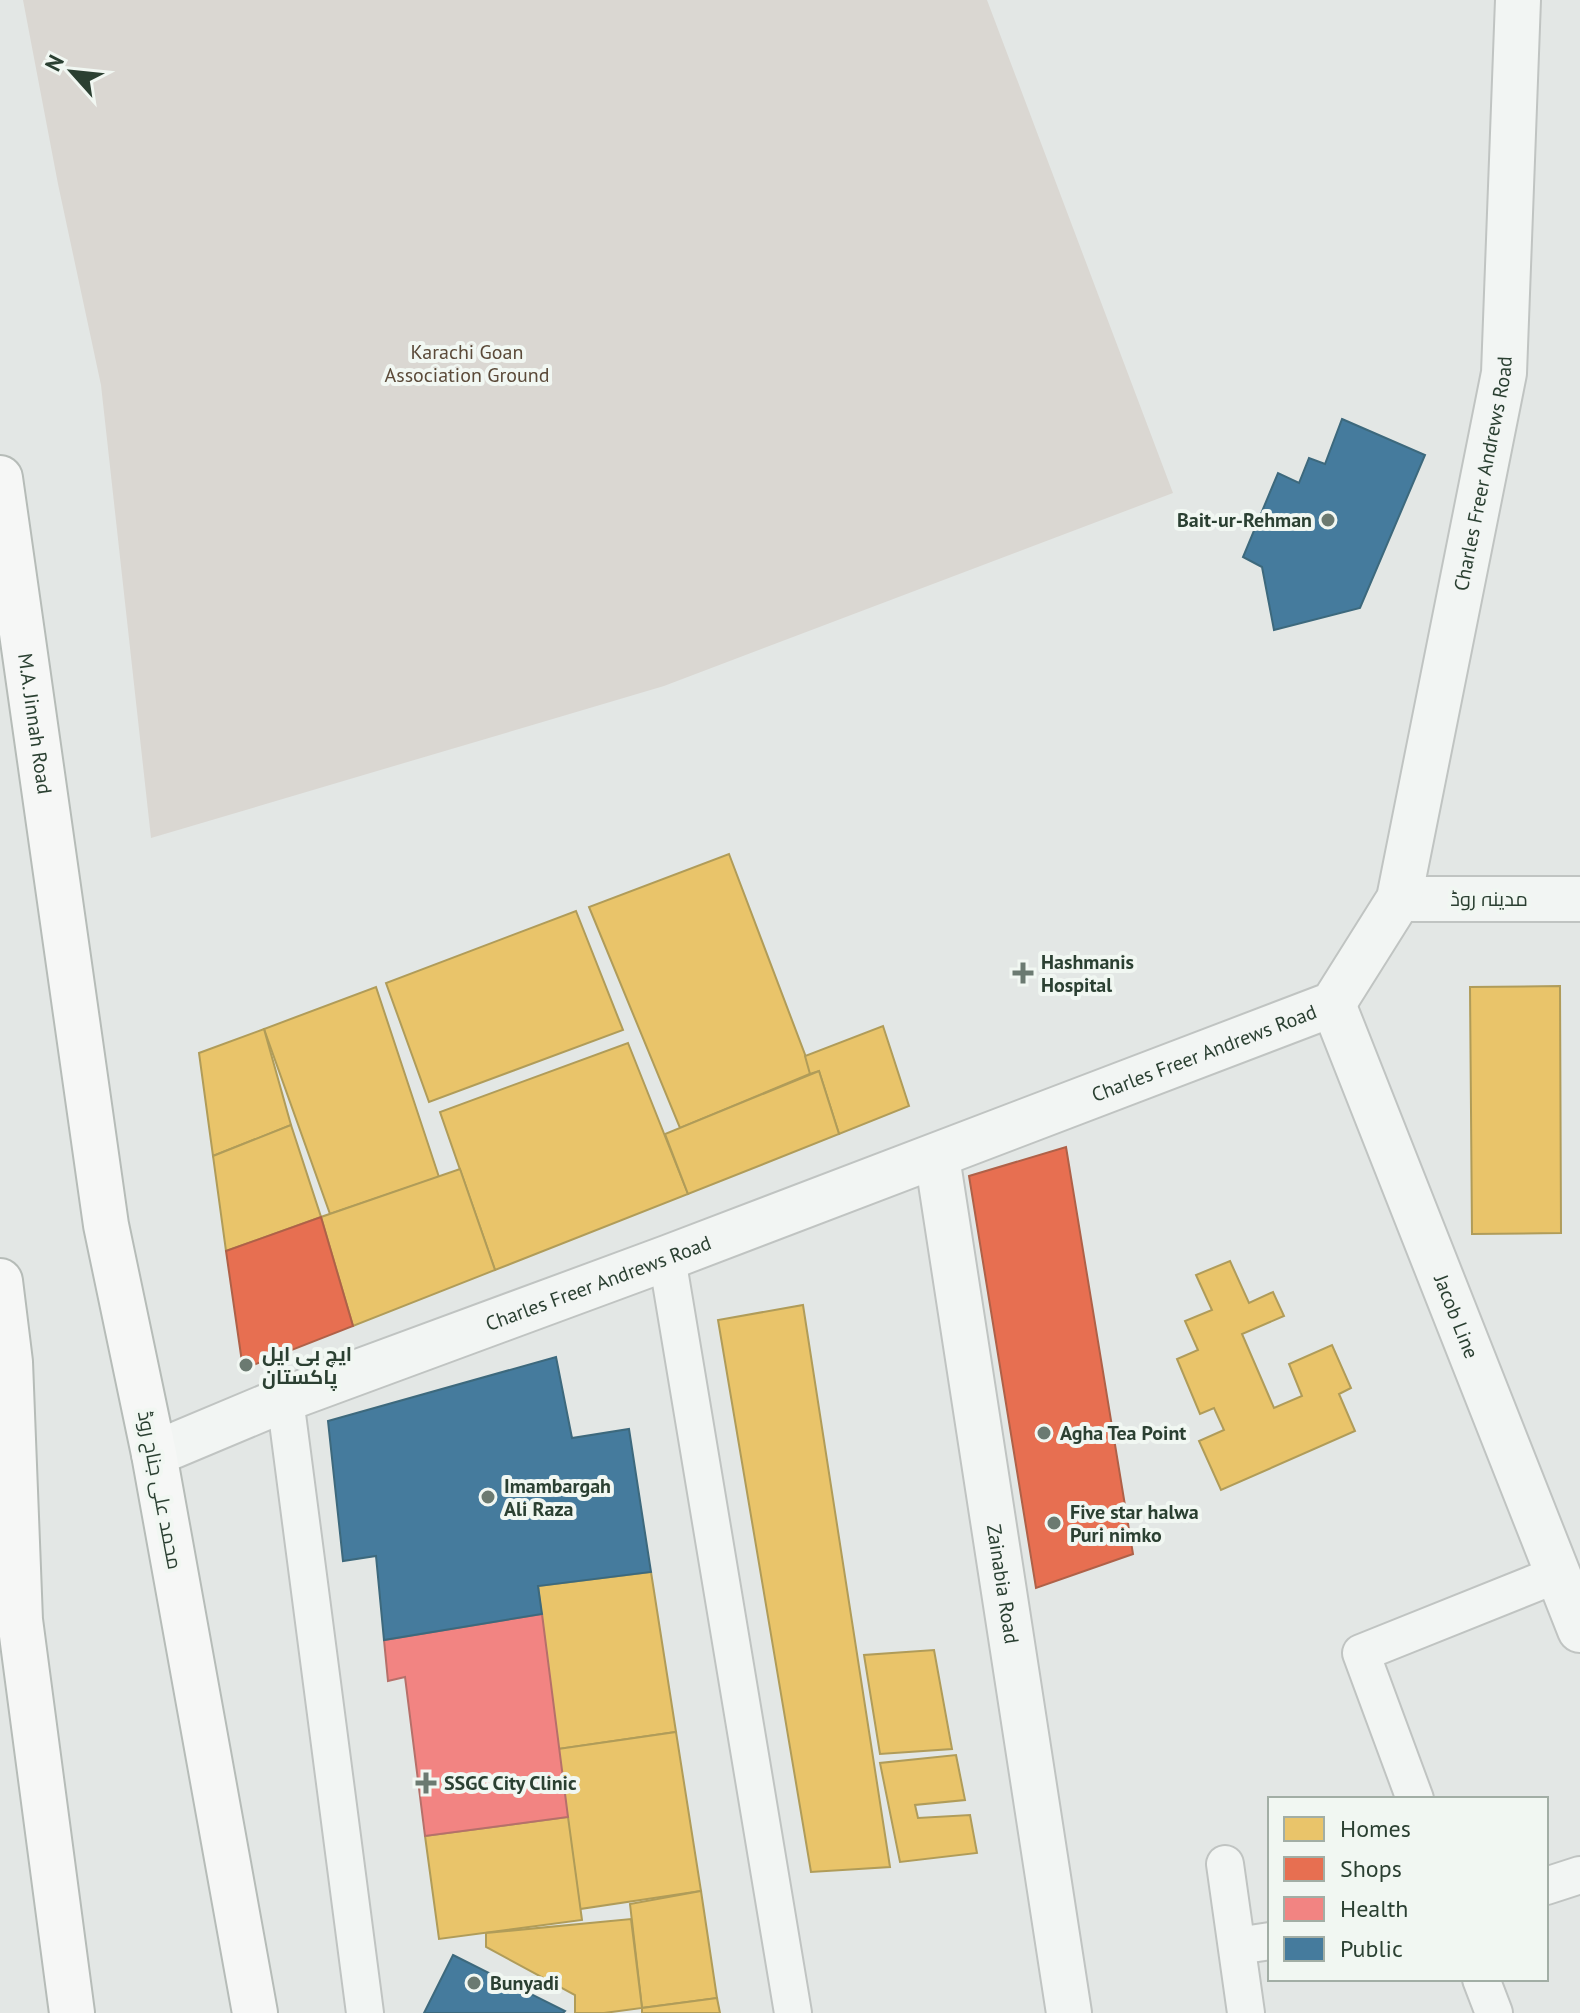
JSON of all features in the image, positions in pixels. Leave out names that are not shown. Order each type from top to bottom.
[{"type":"highway","name":"M.A. Jinnah Road","points":[[0,478],[69,968]]},
{"type":"highway","name":"محمد علی جناح روڈ","points":[[69,968],[106,1225],[154,1454],[255,2013]]},
{"type":"highway","points":[[0,1281],[10,1362],[20,1620],[72,2013]]},
{"type":"street","name":"Charles Freer Andrews Road","points":[[154,1454],[285,1399],[937,1157],[1333,1004],[1399,899],[1504,373],[1518,0]]},
{"type":"street","name":"مدینہ روڈ","points":[[1399,899],[1580,899]]},
{"type":"street","name":"Jacob Line","points":[[1333,1004],[1580,1630]]},
{"type":"street","name":"Zainabia Road","points":[[937,1157],[1069,2013]]},
{"type":"street","points":[[667,1258],[793,2013]]},
{"type":"street","points":[[285,1399],[365,2013]]},
{"type":"street","points":[[1414,1797],[1361,1653],[1558,1574]]},
{"type":"street","points":[[1225,1864],[1253,1943],[1246,2013]]},
{"type":"street","points":[[1548,1885],[1580,1875]]},
{"type":"street","points":[[1482,1981],[1494,2013]]},
{"type":"green space","name":"Karachi Goan Association Ground","points":[[23,0],[987,0],[1173,493],[664,686],[151,838],[101,385]]},
{"type":"building: Homes","points":[[729,854],[812,1073],[680,1128],[589,907]]},
{"type":"building: Homes","points":[[576,911],[623,1030],[429,1102],[386,983]]},
{"type":"building: Homes","points":[[1560,986],[1561,1233],[1472,1234],[1470,987]]},
{"type":"building: Homes","points":[[376,987],[439,1177],[330,1214],[264,1029]]},
{"type":"building: Homes","points":[[883,1026],[909,1106],[839,1134],[819,1071],[810,1074],[805,1056]]},
{"type":"building: Homes","points":[[264,1029],[291,1125],[213,1156],[199,1053]]},
{"type":"building: Homes","points":[[628,1043],[688,1194],[495,1270],[440,1112]]},
{"type":"building: Homes","points":[[819,1071],[839,1134],[688,1194],[665,1134]]},
{"type":"building: Homes","points":[[291,1125],[321,1217],[226,1251],[213,1156]]},
{"type":"building: Homes","points":[[460,1169],[495,1270],[353,1326],[321,1217]]},
{"type":"building: Homes","points":[[1230,1261],[1249,1303],[1273,1292],[1284,1316],[1242,1334],[1274,1408],[1302,1396],[1289,1364],[1332,1345],[1351,1388],[1339,1394],[1355,1431],[1221,1490],[1199,1441],[1224,1430],[1214,1408],[1200,1414],[1177,1359],[1198,1350],[1185,1321],[1212,1310],[1196,1275]]},
{"type":"building: Homes","points":[[803,1305],[890,1867],[811,1872],[718,1320]]},
{"type":"building: Homes","points":[[651,1572],[676,1732],[558,1749],[538,1586]]},
{"type":"building: Homes","points":[[934,1650],[952,1749],[880,1754],[864,1655]]},
{"type":"building: Homes","points":[[676,1732],[701,1891],[580,1909],[558,1749]]},
{"type":"building: Homes","points":[[956,1755],[965,1800],[915,1805],[918,1818],[970,1815],[977,1853],[900,1862],[880,1763]]},
{"type":"building: Homes","points":[[568,1817],[582,1920],[439,1939],[425,1836]]},
{"type":"building: Homes","points":[[701,1891],[717,1998],[642,2008],[630,1904]]},
{"type":"building: Homes","points":[[631,1919],[642,2008],[575,2013],[575,1995],[486,1947],[486,1933]]},
{"type":"building: Homes","points":[[717,1998],[720,2013],[642,2013],[642,2008]]},
{"type":"building: Shops","points":[[1066,1147],[1133,1554],[1036,1588],[969,1176]]},
{"type":"building: Shops","points":[[321,1217],[353,1326],[243,1369],[226,1251]]},
{"type":"building: Health","points":[[542,1614],[568,1817],[425,1836],[405,1677],[388,1681],[384,1640]]},
{"type":"building: Public","name":"Bait-ur-Rehman","points":[[1342,419],[1425,455],[1360,608],[1274,630],[1262,567],[1243,557],[1278,473],[1299,483],[1309,458],[1325,464]]},
{"type":"building: Public","name":"Imambargah Ali Raza","points":[[556,1357],[572,1438],[629,1429],[651,1572],[538,1586],[542,1614],[384,1640],[376,1556],[343,1561],[328,1421]]},
{"type":"building: Public","name":"Bunyadi","points":[[453,1955],[565,2011],[424,2013]]},
{"type":"place","name":"Bait-ur-Rehman","points":[[1328,520]]},
{"type":"place","name":"Hashmanis Hospital","points":[[1023,973]]},
{"type":"place","name":"ایچ بی ایل پاکستان","points":[[246,1365]]},
{"type":"place","name":"Agha Tea Point","points":[[1044,1433]]},
{"type":"place","name":"Imambargah Ali Raza","points":[[488,1497]]},
{"type":"place","name":"Five star halwa Puri nimko","points":[[1054,1523]]},
{"type":"place","name":"SSGC City Clinic","points":[[426,1783]]},
{"type":"place","name":"Bunyadi","points":[[474,1983]]}]
